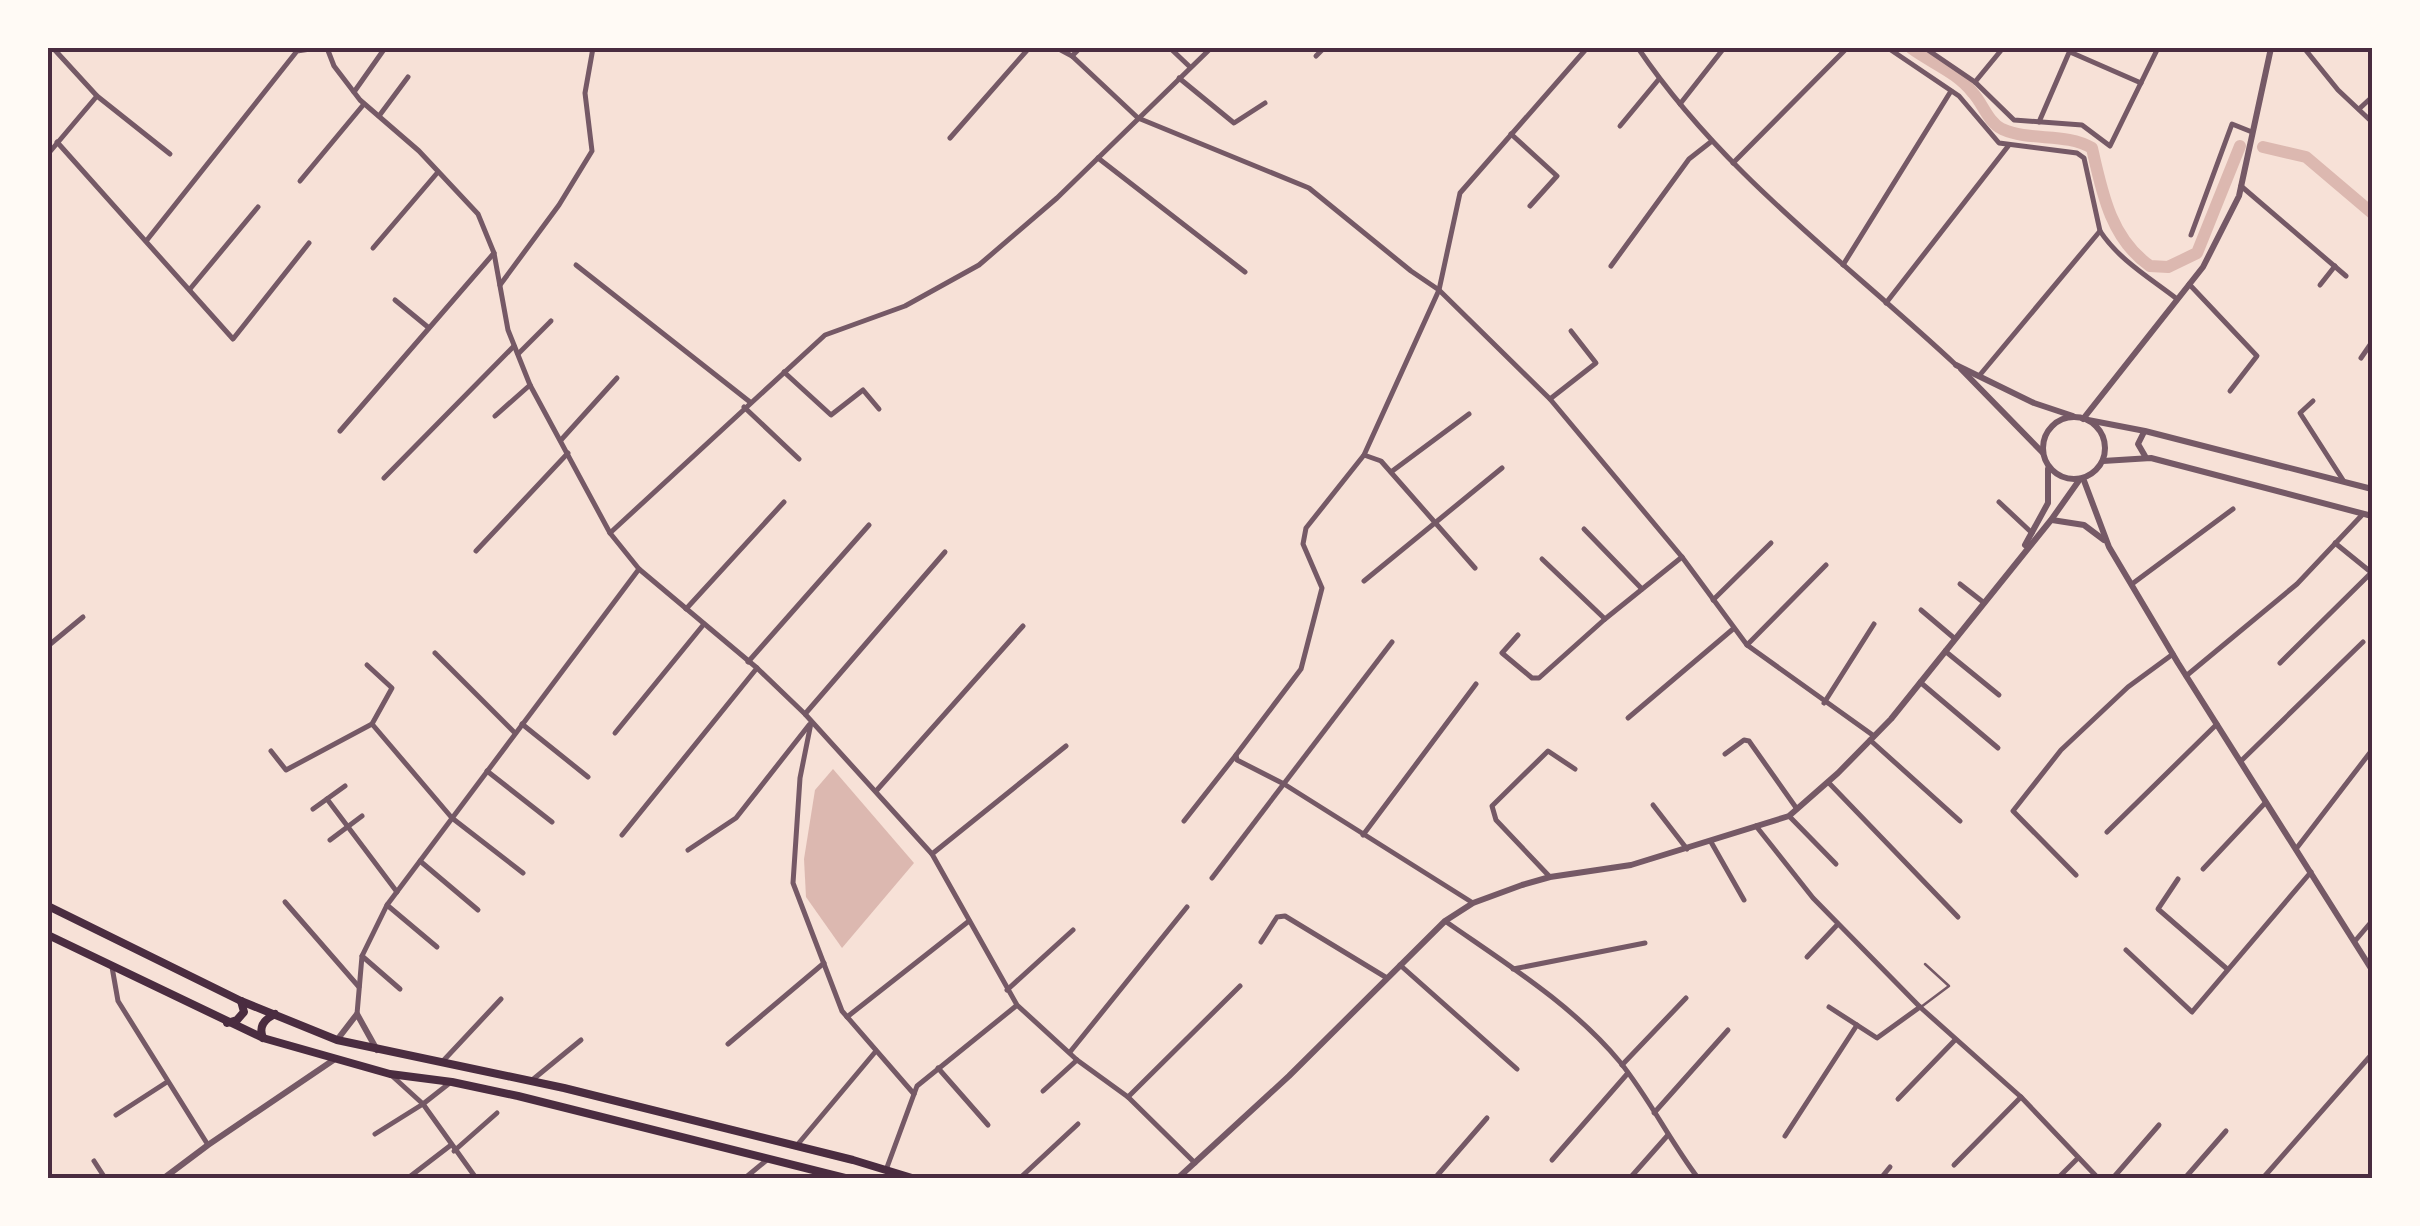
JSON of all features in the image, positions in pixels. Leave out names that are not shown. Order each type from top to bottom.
[{"type":"main road","points":[[51,908],[240,1001],[337,1040],[564,1088],[912,1178]]},
{"type":"main road","points":[[48,935],[263,1038],[390,1074],[452,1082],[559,1106],[845,1178]]},
{"type":"main road","points":[[227,1023],[244,1012],[240,1001]]},
{"type":"main road","points":[[263,1038],[266,1019],[275,1014]]},
{"type":"main road","points":[[559,1106],[564,1088]]},
{"type":"main road","points":[[820,1172],[825,1154]]},
{"type":"street","points":[[54,48],[97,96],[170,154]]},
{"type":"street","points":[[147,240],[297,51],[317,48]]},
{"type":"street","points":[[327,48],[334,66],[364,104],[478,214],[494,253],[514,346],[530,384],[610,533],[639,569],[757,668],[877,790],[932,854],[1017,1006],[1077,1060],[1128,1097],[1194,1163]]},
{"type":"street","points":[[354,92],[385,48]]},
{"type":"street","points":[[500,285],[559,205],[592,151],[585,93],[593,48]]},
{"type":"street","points":[[950,138],[1029,48]]},
{"type":"street","points":[[1057,48],[1072,56],[1138,118],[1309,188],[1439,290],[1550,399],[1682,556],[1747,645],[1872,738],[1960,820]]},
{"type":"street","points":[[1072,56],[1080,48]]},
{"type":"street","points":[[1170,48],[1190,68]]},
{"type":"street","points":[[610,533],[825,335],[905,306],[979,265],[1098,158],[1211,48]]},
{"type":"street","points":[[1316,56],[1324,48]]},
{"type":"street","points":[[1184,821],[1300,669],[1322,588],[1304,544],[1306,528],[1364,455],[1439,290],[1460,193],[1587,48]]},
{"type":"street","points":[[1638,48],[1659,79],[1732,164],[1956,364],[2044,453]]},
{"type":"street","points":[[1680,104],[1724,48]]},
{"type":"street","points":[[1732,164],[1846,48]]},
{"type":"street","points":[[1888,48],[1951,91],[2000,144],[2077,153],[2084,158],[2100,231],[2124,260],[2178,299]]},
{"type":"street","points":[[1925,48],[1975,82],[2014,120],[2082,125],[2110,146],[2158,48]]},
{"type":"street","points":[[1975,82],[2003,48]]},
{"type":"street","points":[[2083,419],[2203,267],[2241,186],[2272,48]]},
{"type":"street","points":[[2304,48],[2338,90],[2372,122]]},
{"type":"street","points":[[2040,122],[2070,50],[2141,83]]},
{"type":"street","points":[[379,116],[408,76]]},
{"type":"street","points":[[1179,78],[1234,123],[1265,102]]},
{"type":"street","points":[[1620,126],[1659,79]]},
{"type":"street","points":[[1843,266],[1951,91]]},
{"type":"street","points":[[48,154],[97,96]]},
{"type":"street","points":[[2360,109],[2372,97]]},
{"type":"street","points":[[300,181],[364,104]]},
{"type":"street","points":[[2191,235],[2232,124],[2255,133]]},
{"type":"street","points":[[1512,134],[1557,176],[1530,206]]},
{"type":"street","points":[[1611,266],[1690,158],[1712,141]]},
{"type":"street","points":[[57,142],[233,339],[309,244]]},
{"type":"street","points":[[1886,303],[2010,145]]},
{"type":"street","points":[[1098,158],[1245,272]]},
{"type":"street","points":[[373,248],[438,172]]},
{"type":"street","points":[[2241,186],[2346,276]]},
{"type":"street","points":[[190,289],[258,206]]},
{"type":"street","points":[[1979,376],[2100,231]]},
{"type":"street","points":[[340,431],[494,253]]},
{"type":"street","points":[[576,265],[747,405],[799,459]]},
{"type":"street","points":[[2320,286],[2335,266]]},
{"type":"street","points":[[2189,284],[2256,356],[2230,391]]},
{"type":"street","points":[[395,300],[429,328]]},
{"type":"street","points":[[518,354],[551,322]]},
{"type":"street","points":[[1550,399],[1596,362],[1571,331]]},
{"type":"street","points":[[2361,358],[2372,342]]},
{"type":"street","points":[[384,478],[514,346]]},
{"type":"street","points":[[1956,364],[2034,404],[2083,419],[2372,489]]},
{"type":"street","points":[[784,372],[830,415],[863,390],[880,409]]},
{"type":"street","points":[[560,440],[617,378]]},
{"type":"street","points":[[495,416],[530,384]]},
{"type":"street","points":[[2313,401],[2300,413],[2344,482]]},
{"type":"street","points":[[1390,473],[1469,414]]},
{"type":"street","points":[[1178,1178],[1290,1076],[1445,920],[1473,902],[1550,877],[1632,865],[1789,816],[1872,738],[2051,520],[2081,478],[2103,461],[2101,433],[2083,419],[2060,421],[2046,434],[2044,453],[2051,488],[2048,503],[2018,558]]},
{"type":"street","points":[[2145,431],[2138,444],[2146,457]]},
{"type":"street","points":[[476,552],[568,453]]},
{"type":"street","points":[[1364,455],[1381,462],[1475,568]]},
{"type":"street","points":[[2103,461],[2146,457],[2372,516]]},
{"type":"street","points":[[2047,463],[2061,476],[2081,478]]},
{"type":"street","points":[[1364,581],[1502,468]]},
{"type":"street","points":[[2081,478],[2109,548],[2372,970]]},
{"type":"street","points":[[686,609],[784,502]]},
{"type":"street","points":[[2000,502],[2032,534]]},
{"type":"street","points":[[2132,584],[2233,509]]},
{"type":"street","points":[[2186,676],[2284,595],[2363,514]]},
{"type":"street","points":[[2051,520],[2084,525],[2109,548]]},
{"type":"street","points":[[748,662],[870,525]]},
{"type":"street","points":[[1584,529],[1642,590]]},
{"type":"street","points":[[1713,600],[1771,543]]},
{"type":"street","points":[[2280,663],[2372,573],[2336,543]]},
{"type":"street","points":[[805,714],[945,552]]},
{"type":"street","points":[[1518,635],[1502,654],[1537,679],[1682,556]]},
{"type":"street","points":[[1542,559],[1606,618]]},
{"type":"street","points":[[1747,645],[1826,565]]},
{"type":"street","points":[[337,1040],[357,1014],[362,956],[388,905],[639,569]]},
{"type":"street","points":[[1960,584],[1983,602]]},
{"type":"street","points":[[1922,610],[1954,638]]},
{"type":"street","points":[[48,646],[83,617]]},
{"type":"street","points":[[615,732],[704,624]]},
{"type":"street","points":[[1824,703],[1874,624]]},
{"type":"street","points":[[877,790],[1022,626]]},
{"type":"street","points":[[1628,718],[1733,629]]},
{"type":"street","points":[[1212,878],[1392,642]]},
{"type":"street","points":[[2241,761],[2363,642]]},
{"type":"street","points":[[1944,651],[1999,696]]},
{"type":"street","points":[[435,652],[515,733]]},
{"type":"street","points":[[2076,875],[2013,811],[2061,750],[2128,688],[2173,654]]},
{"type":"street","points":[[271,751],[286,770],[372,724],[392,688],[367,665]]},
{"type":"street","points":[[622,834],[757,668]]},
{"type":"street","points":[[1920,682],[1998,748]]},
{"type":"street","points":[[1363,835],[1476,684]]},
{"type":"street","points":[[688,850],[736,818],[811,723]]},
{"type":"street","points":[[811,723],[800,778],[793,883],[847,1017],[914,1094]]},
{"type":"street","points":[[372,724],[452,818],[523,873]]},
{"type":"street","points":[[522,724],[588,778]]},
{"type":"street","points":[[2107,832],[2217,724]]},
{"type":"street","points":[[1726,754],[1749,740],[1797,809]]},
{"type":"street","points":[[932,854],[1066,746]]},
{"type":"street","points":[[1550,877],[1496,820],[1492,806],[1548,750],[1576,770]]},
{"type":"street","points":[[2296,849],[2372,750]]},
{"type":"street","points":[[1236,755],[1237,760],[1284,784],[1473,902]]},
{"type":"street","points":[[487,771],[552,822]]},
{"type":"street","points":[[1828,782],[1958,917]]},
{"type":"street","points":[[313,810],[344,786]]},
{"type":"street","points":[[327,798],[398,892]]},
{"type":"street","points":[[2203,869],[2266,802]]},
{"type":"street","points":[[1653,805],[1687,849]]},
{"type":"street","points":[[330,840],[362,816]]},
{"type":"street","points":[[1789,816],[1836,864]]},
{"type":"street","points":[[1756,826],[1838,924],[1920,1008],[2021,1097],[2098,1178]]},
{"type":"street","points":[[1711,842],[1744,900]]},
{"type":"street","points":[[420,861],[478,910]]},
{"type":"street","points":[[2126,950],[2192,1012],[2311,872]]},
{"type":"street","points":[[2178,879],[2158,909],[2226,968]]},
{"type":"street","points":[[48,896],[51,908]]},
{"type":"street","points":[[285,902],[359,987]]},
{"type":"street","points":[[388,905],[438,947]]},
{"type":"street","points":[[1069,1053],[1188,906]]},
{"type":"street","points":[[1261,942],[1277,918],[1284,916],[1388,978]]},
{"type":"street","points":[[1445,920],[1599,1039],[1628,1073],[1698,1178]]},
{"type":"street","points":[[847,1017],[969,921]]},
{"type":"street","points":[[2354,941],[2372,921]]},
{"type":"street","points":[[1808,956],[1838,924]]},
{"type":"street","points":[[1007,990],[1073,930]]},
{"type":"street","points":[[1513,969],[1645,943]]},
{"type":"street","points":[[362,956],[400,989]]},
{"type":"street","points":[[728,1044],[824,963]]},
{"type":"street","points":[[1400,965],[1517,1069]]},
{"type":"street","points":[[112,967],[118,1001],[208,1144]]},
{"type":"street","points":[[1128,1097],[1240,986]]},
{"type":"street","points":[[1622,1065],[1686,998]]},
{"type":"street","points":[[441,1064],[502,999]]},
{"type":"street","points":[[886,1170],[917,1086],[1017,1006]]},
{"type":"street","points":[[1829,1007],[1877,1038],[1920,1008]]},
{"type":"street","points":[[357,1014],[378,1051]]},
{"type":"street","points":[[1785,1136],[1857,1025]]},
{"type":"street","points":[[1654,1113],[1728,1030]]},
{"type":"street","points":[[531,1081],[581,1040]]},
{"type":"street","points":[[1898,1099],[1955,1040]]},
{"type":"street","points":[[797,1146],[876,1051]]},
{"type":"street","points":[[2263,1178],[2372,1054]]},
{"type":"street","points":[[164,1178],[335,1059]]},
{"type":"street","points":[[1043,1092],[1077,1060]]},
{"type":"street","points":[[938,1068],[988,1125]]},
{"type":"street","points":[[1552,1160],[1628,1073]]},
{"type":"street","points":[[390,1074],[423,1104],[476,1178]]},
{"type":"street","points":[[116,1115],[167,1082]]},
{"type":"street","points":[[375,1134],[452,1082]]},
{"type":"street","points":[[1954,1165],[2021,1097]]},
{"type":"street","points":[[408,1178],[497,1113]]},
{"type":"street","points":[[1435,1178],[1486,1118]]},
{"type":"street","points":[[1020,1178],[1078,1124]]},
{"type":"street","points":[[2113,1178],[2159,1126]]},
{"type":"street","points":[[2186,1178],[2226,1131]]},
{"type":"street","points":[[1630,1178],[1668,1135]]},
{"type":"street","points":[[2058,1178],[2078,1158]]},
{"type":"street","points":[[745,1178],[768,1159]]},
{"type":"street","points":[[94,1160],[105,1178]]},
{"type":"street","points":[[1880,1178],[1890,1167]]},
{"type":"lane","points":[[1920,1008],[1949,986],[1926,964]]},
{"type":"shaded area","points":[[833,769],[914,863],[842,948],[806,897],[804,859],[815,790]]},
{"type":"waterway","points":[[1911,48],[1967,86],[2002,129],[2071,140],[2092,148],[2104,198],[2117,229],[2150,266],[2168,267],[2197,253],[2240,146]]},
{"type":"waterway","points":[[2263,147],[2306,157],[2372,213]]}]
